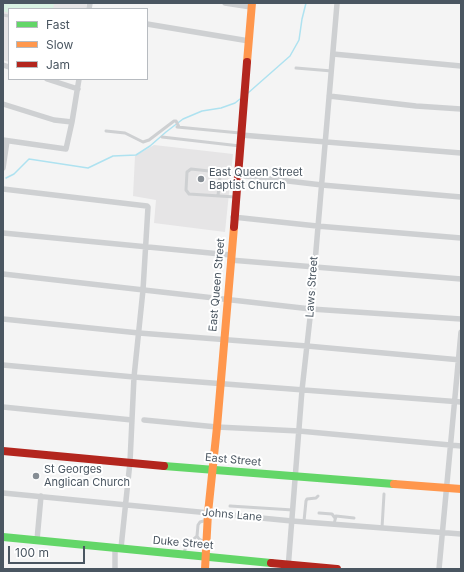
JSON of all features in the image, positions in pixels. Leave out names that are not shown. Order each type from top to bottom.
[{"type":"main road","name":"East Queen Street","points":[[205,569],[208,516],[217,427],[226,299],[251,5]]},
{"type":"main road","name":"East Street","points":[[3,450],[213,470],[461,489]]},
{"type":"main road","name":"Duke Street","points":[[3,537],[206,556],[288,567],[337,569]]},
{"type":"street","points":[[225,3],[251,5]]},
{"type":"street","name":"Laws Street","points":[[288,567],[294,510],[302,390],[311,309],[313,267],[322,185],[337,4]]},
{"type":"street","points":[[148,24],[249,41]]},
{"type":"street","points":[[333,54],[461,66]]},
{"type":"street","points":[[50,80],[78,89]]},
{"type":"street","points":[[3,168],[5,141],[65,149],[72,122],[79,80]]},
{"type":"street","points":[[329,96],[416,106],[461,109]]},
{"type":"street","points":[[3,104],[54,120],[72,122]]},
{"type":"street","points":[[241,134],[461,153]]},
{"type":"street","points":[[237,176],[461,197]]},
{"type":"street","points":[[3,189],[148,206],[147,248],[134,377],[130,462],[126,504],[115,569]]},
{"type":"street","points":[[234,217],[317,226],[461,238]]},
{"type":"street","points":[[3,233],[313,267],[461,279]]},
{"type":"street","points":[[3,274],[311,309],[461,319]]},
{"type":"street","points":[[3,319],[139,333],[460,360]]},
{"type":"street","points":[[440,569],[451,446],[458,402],[461,332]]},
{"type":"street","points":[[3,365],[220,384],[458,402]]},
{"type":"street","points":[[3,407],[132,420]]},
{"type":"street","points":[[144,420],[461,446]]},
{"type":"street","name":"Johns Lane","points":[[3,493],[126,504],[208,516],[292,521],[334,521],[382,528],[461,534]]},
{"type":"street","points":[[38,540],[41,496]]},
{"type":"lane","points":[[296,68],[332,71]]},
{"type":"lane","points":[[106,131],[124,133],[143,142],[146,142],[177,125],[241,134]]},
{"type":"lane","points":[[162,137],[240,146]]},
{"type":"lane","points":[[218,196],[220,176],[218,172],[191,169],[187,172],[186,190],[189,194],[218,196],[235,197]]},
{"type":"lane","points":[[382,528],[384,494]]},
{"type":"lane","points":[[304,521],[306,500],[316,498],[318,496]]},
{"type":"lane","points":[[230,506],[294,510]]},
{"type":"lane","points":[[319,513],[332,514],[334,521]]},
{"type":"lane","points":[[183,554],[186,546],[197,536],[198,525],[208,516]]},
{"type":"lane","points":[[334,521],[336,516],[354,518]]},
{"type":"lane","points":[[197,536],[199,539],[207,542]]},
{"type":"shaded area","points":[[3,3],[87,3],[86,8],[8,8],[8,62],[3,60]]},
{"type":"shaded area","points":[[154,145],[233,154],[225,232],[154,223],[156,200],[133,196],[135,156]]},
{"type":"green space","points":[[3,3],[54,3],[53,8],[8,8],[8,13],[3,11]]},
{"type":"waterway","points":[[248,93],[290,56],[299,40],[306,3]]},
{"type":"waterway","points":[[6,178],[14,174],[29,159],[88,168],[113,156],[136,155],[150,146],[183,119],[202,111],[221,108],[235,103],[240,99]]},
{"type":"traffic: fast","points":[[164,466],[394,484]]},
{"type":"traffic: fast","points":[[3,537],[271,563]]},
{"type":"traffic: slow","points":[[247,62],[252,3]]},
{"type":"traffic: slow","points":[[205,569],[208,513],[234,227]]},
{"type":"traffic: slow","points":[[394,484],[461,489]]},
{"type":"traffic: jam","points":[[234,227],[247,62]]},
{"type":"traffic: jam","points":[[3,451],[164,466]]},
{"type":"traffic: jam","points":[[271,563],[337,569]]},
{"type":"place","name":"East Queen Street Baptist Church","points":[[201,179]]},
{"type":"place","name":"St Georges Anglican Church","points":[[36,476]]}]
